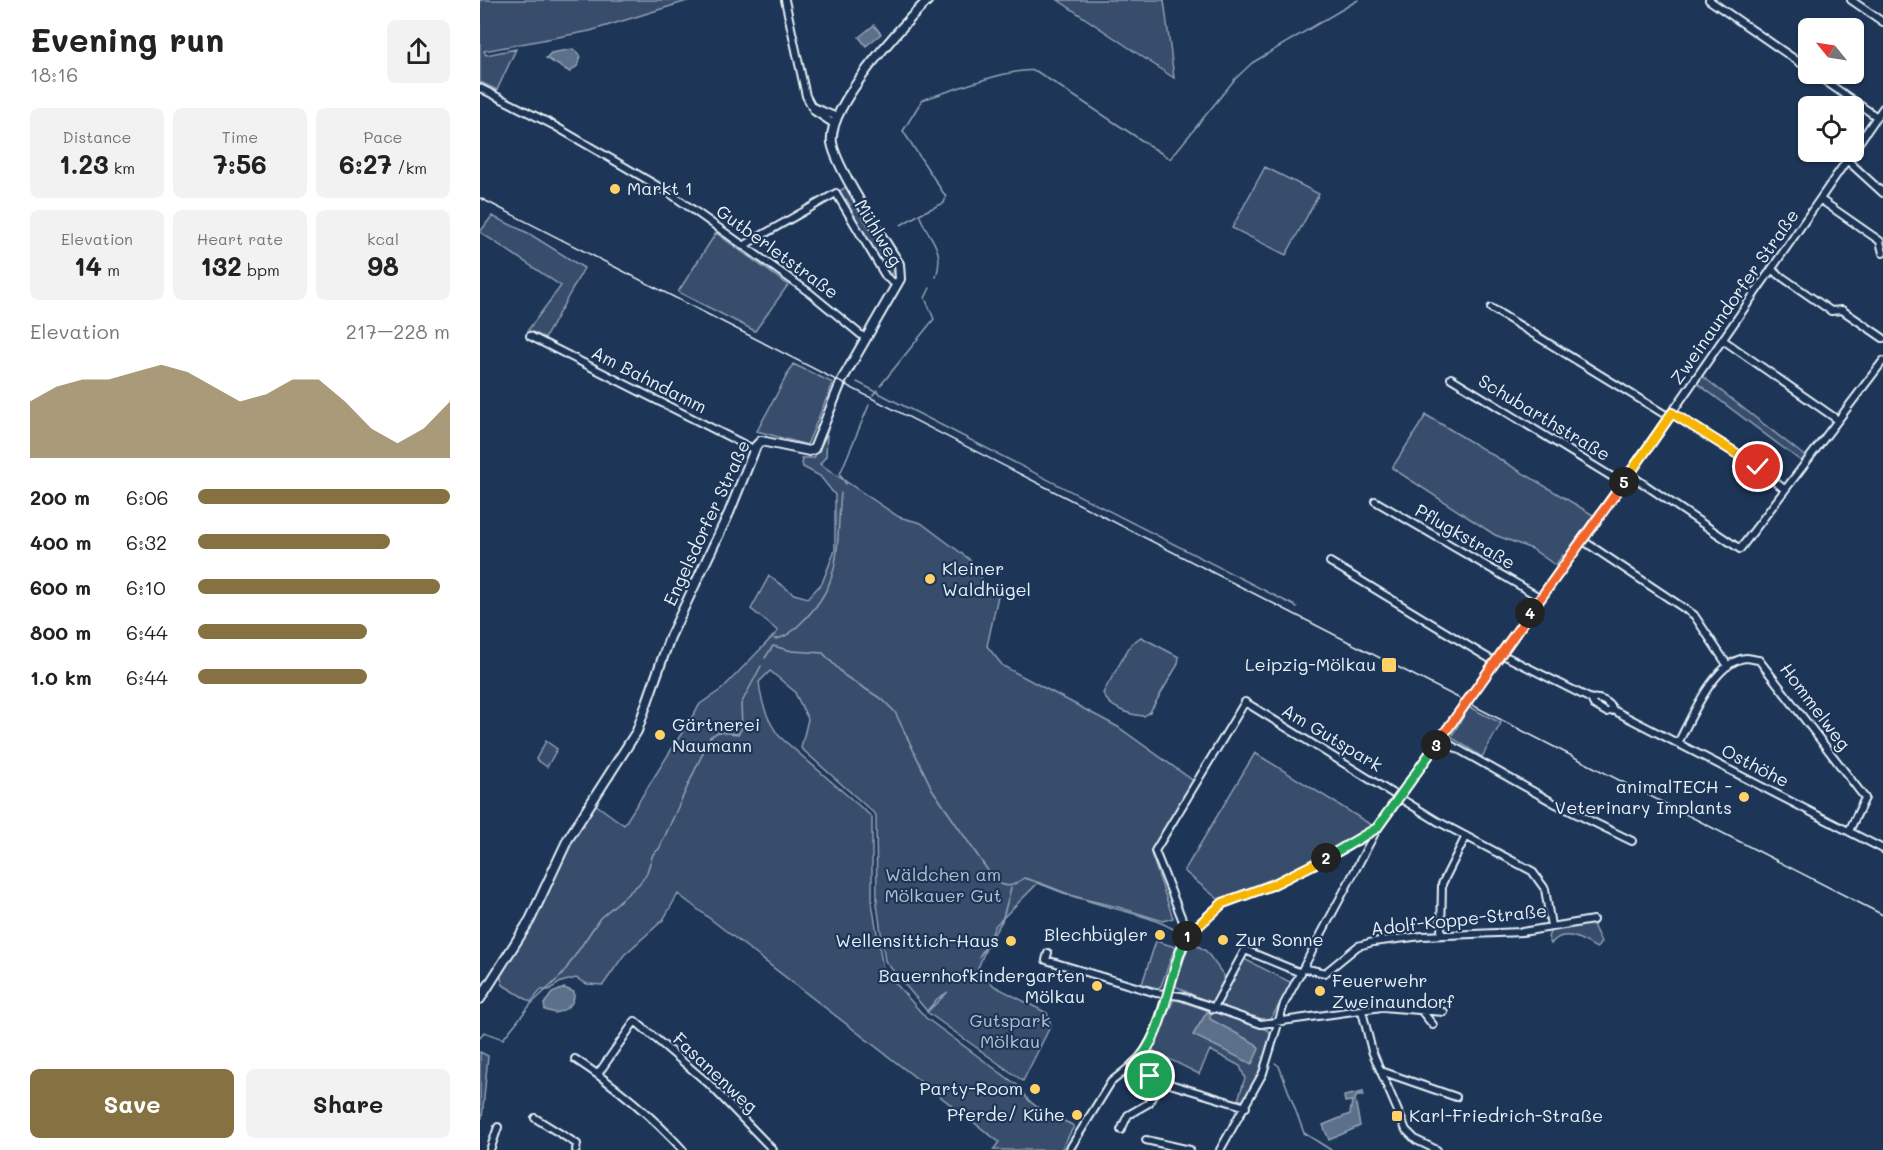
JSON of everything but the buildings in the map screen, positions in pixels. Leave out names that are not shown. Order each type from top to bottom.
[{"type":"main road","points":[[897,285],[900,279],[899,264],[837,159],[833,145],[835,121],[873,61],[928,0]]},
{"type":"main road","name":"Engelsdorfer Straße","points":[[480,999],[530,920],[568,839],[637,731],[670,637],[729,513],[755,450],[761,441],[809,451],[814,449],[842,380],[897,285]]},
{"type":"street","points":[[784,0],[806,96],[811,105],[835,121]]},
{"type":"street","points":[[1709,0],[1798,61]]},
{"type":"street","points":[[1851,0],[1883,22]]},
{"type":"street","points":[[1829,84],[1877,117]]},
{"type":"street","name":"Gutberletstraße","points":[[480,88],[553,124],[648,180],[815,297],[866,339]]},
{"type":"street","name":"Zweinaundorfer Straße","points":[[1864,137],[1883,108]]},
{"type":"street","name":"Zweinaundorfer Straße","points":[[1069,1150],[1111,1082],[1142,1057],[1154,1035],[1188,934],[1223,903],[1272,885],[1342,850],[1377,828],[1847,162]]},
{"type":"street","points":[[1849,162],[1883,193]]},
{"type":"street","name":"Mühlweg","points":[[743,246],[836,193],[886,277],[897,285]]},
{"type":"street","points":[[1821,200],[1880,241],[1883,253]]},
{"type":"street","points":[[1772,270],[1831,311],[1842,310],[1883,338]]},
{"type":"street","points":[[1491,308],[1758,467],[1784,489]]},
{"type":"street","name":"Am Bahndamm","points":[[530,336],[755,450]]},
{"type":"street","points":[[1723,340],[1838,420]]},
{"type":"street","points":[[1629,474],[1740,549],[1883,361]]},
{"type":"street","name":"Schubarthstraße","points":[[1450,378],[1622,483]]},
{"type":"street","name":"Pflugkstraße","points":[[1375,501],[1540,598]]},
{"type":"street","points":[[1582,540],[1694,615],[1728,666],[1709,686],[1678,743]]},
{"type":"street","points":[[1330,562],[1495,662]]},
{"type":"street","name":"Osthöhe","points":[[1501,654],[1591,699],[1597,698],[1610,704],[1613,710],[1883,849]]},
{"type":"street","name":"Hommelweg","points":[[1728,666],[1747,658],[1763,663],[1865,798],[1849,831]]},
{"type":"street","name":"Am Gutspark","points":[[1188,934],[1155,851],[1245,702],[1466,836],[1529,869],[1539,877],[1545,889],[1551,926]]},
{"type":"street","points":[[1440,739],[1554,803],[1632,841]]},
{"type":"street","points":[[1221,1150],[1263,1073],[1278,1022],[1302,970],[1377,828]]},
{"type":"street","points":[[1441,935],[1442,884],[1466,836]]},
{"type":"street","name":"Adolf-Koppe-Straße","points":[[1302,970],[1325,973],[1358,946],[1373,942],[1441,935],[1522,932],[1593,920]]},
{"type":"street","points":[[1213,1009],[1245,950],[1302,970]]},
{"type":"street","points":[[1048,954],[1046,960],[1156,993],[1181,996],[1261,1024],[1394,1006],[1444,1012]]},
{"type":"street","points":[[1420,1009],[1433,1025]]},
{"type":"street","points":[[1362,1011],[1372,1051],[1410,1134],[1420,1143],[1437,1150]]},
{"type":"street","name":"Fasanenweg","points":[[598,1074],[635,1021],[709,1084],[773,1150]]},
{"type":"street","points":[[575,1059],[598,1074],[663,1130],[682,1150]]},
{"type":"street","points":[[1133,1065],[1160,1081],[1246,1107]]},
{"type":"street","points":[[1380,1071],[1456,1097]]},
{"type":"street","points":[[1121,1130],[1128,1116],[1149,1103],[1160,1081]]},
{"type":"street","points":[[536,1118],[577,1144],[576,1150]]},
{"type":"street","points":[[490,1150],[498,1127]]},
{"type":"street","points":[[1146,1140],[1190,1150]]},
{"type":"green space","points":[[480,0],[687,1],[590,31],[484,51],[486,55],[516,49],[497,90],[480,82]]},
{"type":"green space","points":[[1058,0],[1164,0],[1174,78]]},
{"type":"green space","points":[[1265,167],[1319,194],[1286,255],[1232,228]]},
{"type":"green space","points":[[849,185],[897,269],[891,274],[887,274],[848,208],[850,205],[838,192]]},
{"type":"green space","points":[[492,216],[528,233],[584,268],[545,338],[528,330],[561,286],[480,232]]},
{"type":"green space","points":[[716,233],[788,285],[755,331],[678,292]]},
{"type":"green space","points":[[793,364],[833,383],[807,445],[757,431]]},
{"type":"green space","points":[[1702,376],[1806,457],[1802,462],[1697,383]]},
{"type":"green space","points":[[1426,415],[1593,515],[1566,557],[1563,555],[1557,563],[1558,567],[1532,549],[1495,535],[1392,468]]},
{"type":"green space","points":[[827,434],[826,456],[820,464],[899,517],[921,523],[969,559],[983,581],[998,596],[987,646],[1003,666],[1118,727],[1195,782],[1151,853],[1173,918],[1163,921],[1071,896],[1038,883],[995,926],[978,968],[994,986],[1047,1013],[1051,1025],[1023,1081],[927,1012],[948,992],[937,999],[927,1011],[885,961],[877,904],[876,815],[801,748],[808,719],[794,691],[770,671],[759,682],[765,710],[779,736],[872,817],[872,903],[883,969],[926,1018],[1021,1088],[1029,1101],[1074,1126],[1061,1150],[993,1150],[999,1142],[678,894],[663,920],[624,955],[603,985],[587,984],[576,978],[561,982],[549,990],[541,990],[531,1002],[503,985],[500,974],[560,860],[595,804],[624,825],[700,704],[722,689],[778,631],[751,609],[769,576],[794,594],[808,598],[822,583],[835,550],[835,495],[820,476],[803,467],[801,458],[814,458]]},
{"type":"green space","points":[[1141,637],[1179,657],[1178,664],[1150,712],[1144,716],[1114,707],[1103,693],[1131,644]]},
{"type":"green space","points":[[1469,707],[1501,723],[1482,757],[1451,737]]},
{"type":"green space","points":[[546,741],[557,749],[547,767],[536,759]]},
{"type":"green space","points":[[1255,753],[1373,826],[1271,884],[1218,899],[1184,871]]},
{"type":"green space","points":[[1597,918],[1594,927],[1601,942],[1597,948],[1567,936],[1561,936],[1551,944],[1548,937],[1551,930],[1591,922]]},
{"type":"green space","points":[[1156,941],[1175,947],[1161,986],[1157,988],[1142,984]]},
{"type":"green space","points":[[1190,941],[1206,951],[1225,977],[1212,1005],[1175,986]]},
{"type":"green space","points":[[1242,958],[1292,983],[1272,1017],[1266,1020],[1216,1006]]},
{"type":"green space","points":[[1174,999],[1268,1030],[1273,1038],[1260,1074],[1246,1100],[1238,1100],[1245,1078],[1240,1066],[1210,1050],[1199,1074],[1151,1050]]},
{"type":"green space","points":[[480,1052],[488,1056],[482,1118],[480,1118]]},
{"type":"shaded area","points":[[874,25],[881,34],[866,46],[859,37]]},
{"type":"shaded area","points":[[573,49],[580,55],[578,65],[570,72],[546,58],[551,53]]},
{"type":"shaded area","points":[[564,988],[574,992],[571,1004],[555,1013],[545,1010],[544,1004],[552,993]]},
{"type":"shaded area","points":[[1207,1012],[1210,1013],[1210,1019],[1256,1044],[1259,1049],[1252,1064],[1193,1035]]},
{"type":"shaded area","points":[[1363,1092],[1363,1096],[1357,1096],[1355,1099],[1360,1126],[1329,1140],[1323,1125],[1350,1114],[1352,1101],[1345,1102],[1344,1096]]},
{"type":"waterway","points":[[936,277],[939,267],[937,250],[919,214],[944,203],[946,197],[903,131],[922,100],[996,76],[1036,71],[1170,159],[1235,79],[1252,63],[1358,0]]},
{"type":"waterway","points":[[901,225],[918,215]]},
{"type":"waterway","points":[[880,386],[934,319],[925,298],[930,288]]},
{"type":"waterway","points":[[857,382],[1297,607]]},
{"type":"waterway","points":[[873,395],[877,390]]},
{"type":"waterway","points":[[846,484],[840,474],[869,405]]},
{"type":"waterway","points":[[774,639],[786,636],[795,629],[815,608],[825,593],[835,562],[841,493]]},
{"type":"waterway","points":[[765,658],[773,646],[792,651],[823,653],[845,676],[883,700],[895,712],[932,789],[995,881],[1010,886],[1024,878],[1156,921],[1180,933]]},
{"type":"waterway","points":[[480,1038],[484,1032],[503,1039],[531,1004],[562,975],[600,918],[646,875],[653,854],[659,849],[710,737],[718,732],[738,734],[742,728],[741,704],[761,666]]},
{"type":"waterway","points":[[979,957],[1002,921],[1011,888]]},
{"type":"waterway","points":[[1275,1063],[1279,1066],[1304,1133],[1331,1150]]},
{"type":"railway","points":[[480,198],[1883,915]]},
{"type":"place","name":"Markt 1","points":[[615,189]]},
{"type":"place","name":"Kleiner Waldhügel","points":[[930,579]]},
{"type":"place","name":"Leipzig-Mölkau","points":[[1389,665]]},
{"type":"place","name":"Gärtnerei Naumann","points":[[660,735]]},
{"type":"place","name":"animalTECH - Veterinary Implants","points":[[1744,797]]},
{"type":"place","name":"Blechbügler","points":[[1160,935]]},
{"type":"place","name":"Zur Sonne","points":[[1223,940]]},
{"type":"place","name":"Wellensittich-Haus","points":[[1011,941]]},
{"type":"place","name":"Bauernhofkindergarten Mölkau","points":[[1097,986]]},
{"type":"place","name":"Feuerwehr Zweinaundorf","points":[[1320,991]]},
{"type":"place","name":"Party-Room","points":[[1035,1089]]},
{"type":"place","name":"Pferde/ Kühe","points":[[1077,1115]]},
{"type":"place","name":"Karl-Friedrich-Straße","points":[[1397,1116]]},
{"type":"route","points":[[1150,1076],[1133,1065],[1142,1057],[1155,1032],[1183,943],[1188,934],[1223,903],[1272,885],[1342,850],[1377,828],[1672,413],[1758,467]]},
{"type":"park label","name":"Wäldchen am Mölkauer Gut","points":[[943,885]]},
{"type":"park label","name":"Gutspark Mölkau","points":[[1010,1031]]}]
